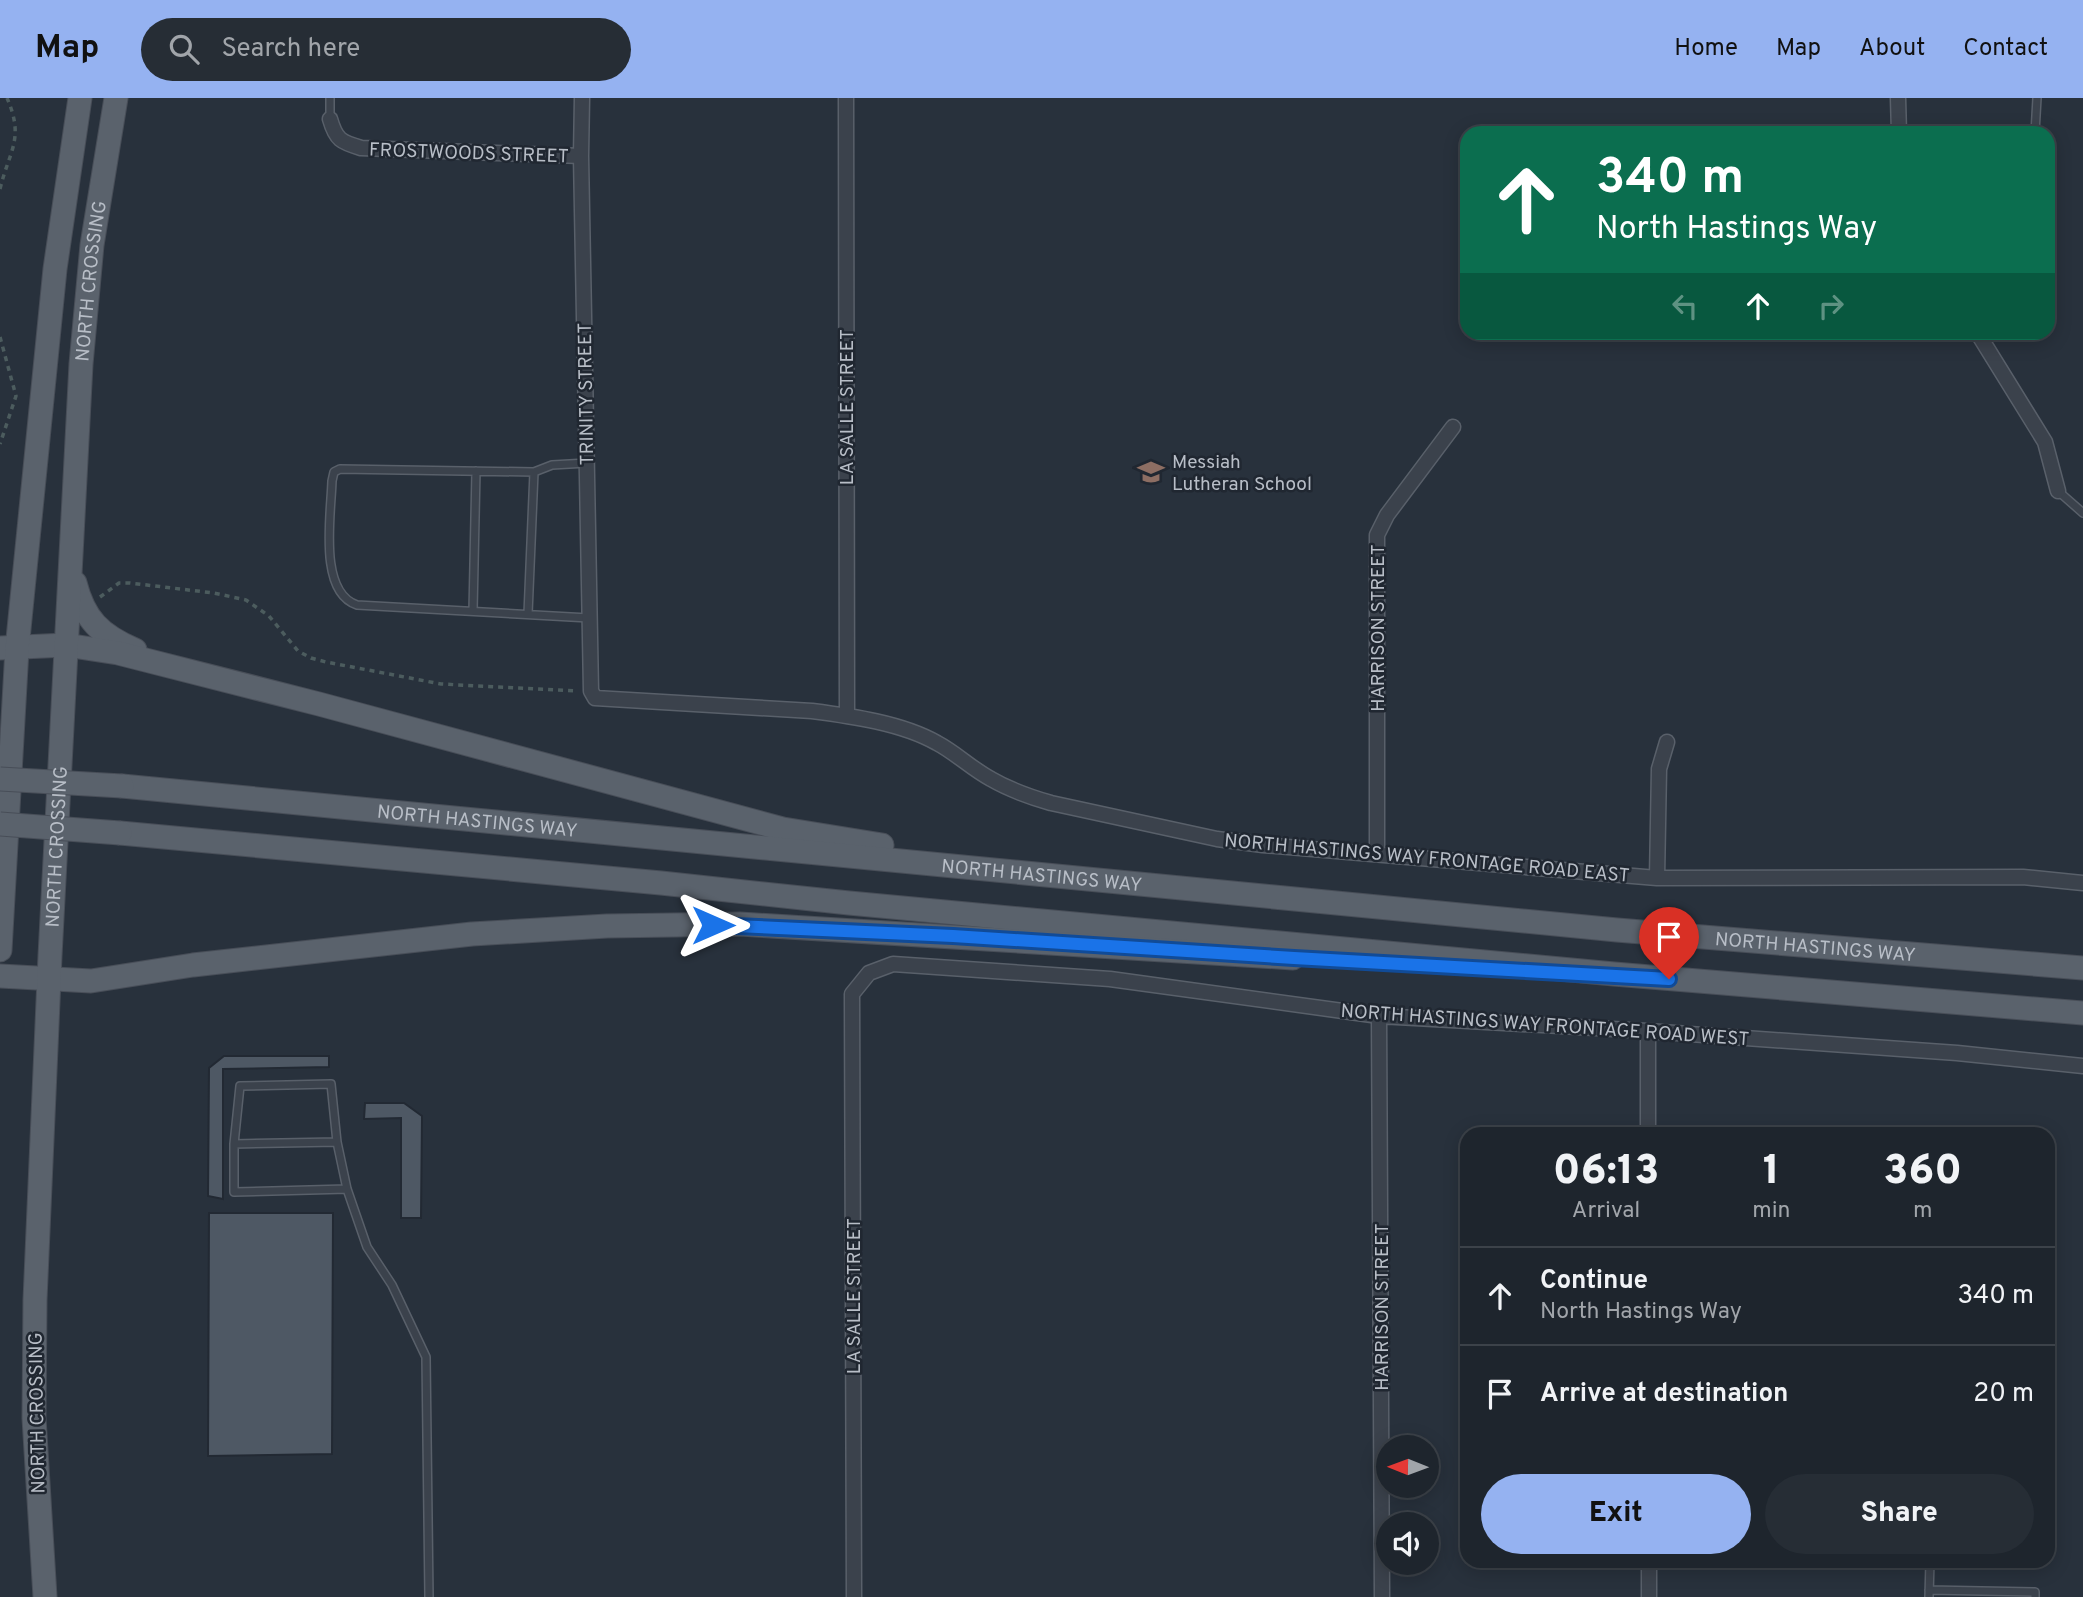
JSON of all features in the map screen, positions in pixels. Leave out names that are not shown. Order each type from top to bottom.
[{"type":"main road","name":"NORTH CROSSING","points":[[0,950],[8,649],[80,98]]},
{"type":"main road","name":"NORTH CROSSING","points":[[45,1597],[36,1489],[34,1405],[36,1287],[49,978],[81,364],[92,245],[116,98]]},
{"type":"main road","points":[[70,565],[81,607],[105,633],[124,645],[183,670]]},
{"type":"main road","points":[[8,649],[66,645],[118,653],[319,704],[783,830],[1221,892]]},
{"type":"main road","name":"NORTH HASTINGS WAY","points":[[0,779],[122,786],[1617,930],[2083,968]]},
{"type":"main road","points":[[0,824],[662,883],[849,904],[1614,974],[2083,1013]]},
{"type":"main road","points":[[0,976],[91,981],[193,965],[472,934],[607,926],[740,924],[1294,958],[1614,974]]},
{"type":"street","name":"TRINITY STREET","points":[[582,98],[591,691]]},
{"type":"street","name":"LA SALLE STREET","points":[[846,98],[847,716]]},
{"type":"street","points":[[1898,98],[1899,126]]},
{"type":"street","name":"FROSTWOODS STREET","points":[[330,119],[333,131],[342,142],[361,148],[581,156]]},
{"type":"street","points":[[1982,340],[2045,442],[2058,491]]},
{"type":"street","name":"HARRISON STREET","points":[[1377,854],[1377,535],[1387,515],[1453,427]]},
{"type":"street","name":"NORTH HASTINGS WAY FRONTAGE ROAD EAST","points":[[591,691],[594,698],[599,700],[812,711],[847,716],[912,731],[937,743],[989,779],[1024,795],[1217,839],[1263,845],[1657,878],[2023,877],[2083,883]]},
{"type":"street","points":[[1657,878],[1659,769],[1667,742]]},
{"type":"street","name":"NORTH HASTINGS WAY FRONTAGE ROAD WEST","points":[[852,995],[869,973],[893,964],[1110,979],[1379,1016],[1648,1031],[1957,1053],[2083,1066]]},
{"type":"street","name":"LA SALLE STREET","points":[[852,995],[854,1597]]},
{"type":"street","name":"HARRISON STREET","points":[[1379,1016],[1381,1597]]},
{"type":"street","points":[[1648,1031],[1648,1127]]},
{"type":"street","points":[[1649,1568],[1649,1597]]},
{"type":"lane","points":[[330,98],[330,119]]},
{"type":"lane","points":[[2035,126],[2037,98]]},
{"type":"lane","points":[[587,463],[552,465],[534,472],[340,469],[334,472],[332,481],[330,568],[338,591],[348,602],[357,605],[589,618]]},
{"type":"lane","points":[[473,611],[476,471]]},
{"type":"lane","points":[[528,614],[534,472]]},
{"type":"lane","points":[[2058,491],[2083,513]]},
{"type":"lane","points":[[347,1189],[234,1192],[234,1144],[240,1086],[331,1084],[337,1142],[347,1189],[367,1247],[392,1285],[426,1357],[429,1597]]},
{"type":"lane","points":[[234,1144],[337,1142]]},
{"type":"lane","points":[[1930,1568],[1929,1594],[2035,1592],[2035,1597]]},
{"type":"path","points":[[0,189],[16,140],[15,125],[7,98]]},
{"type":"path","points":[[0,337],[16,396],[0,444]]},
{"type":"path","points":[[100,597],[119,583],[130,583],[236,597],[261,609],[291,644],[311,659],[441,684],[591,691]]},
{"type":"building","points":[[224,1056],[329,1056],[329,1067],[223,1069],[223,1199],[208,1196],[209,1068]]},
{"type":"building","points":[[365,1103],[404,1103],[422,1116],[421,1218],[401,1218],[401,1118],[364,1119]]},
{"type":"building","points":[[209,1213],[333,1213],[332,1454],[208,1456]]},
{"type":"place","name":"Messiah Lutheran School","points":[[1151,472]]},
{"type":"route","points":[[713,925],[740,924],[953,936],[1669,979]]}]
